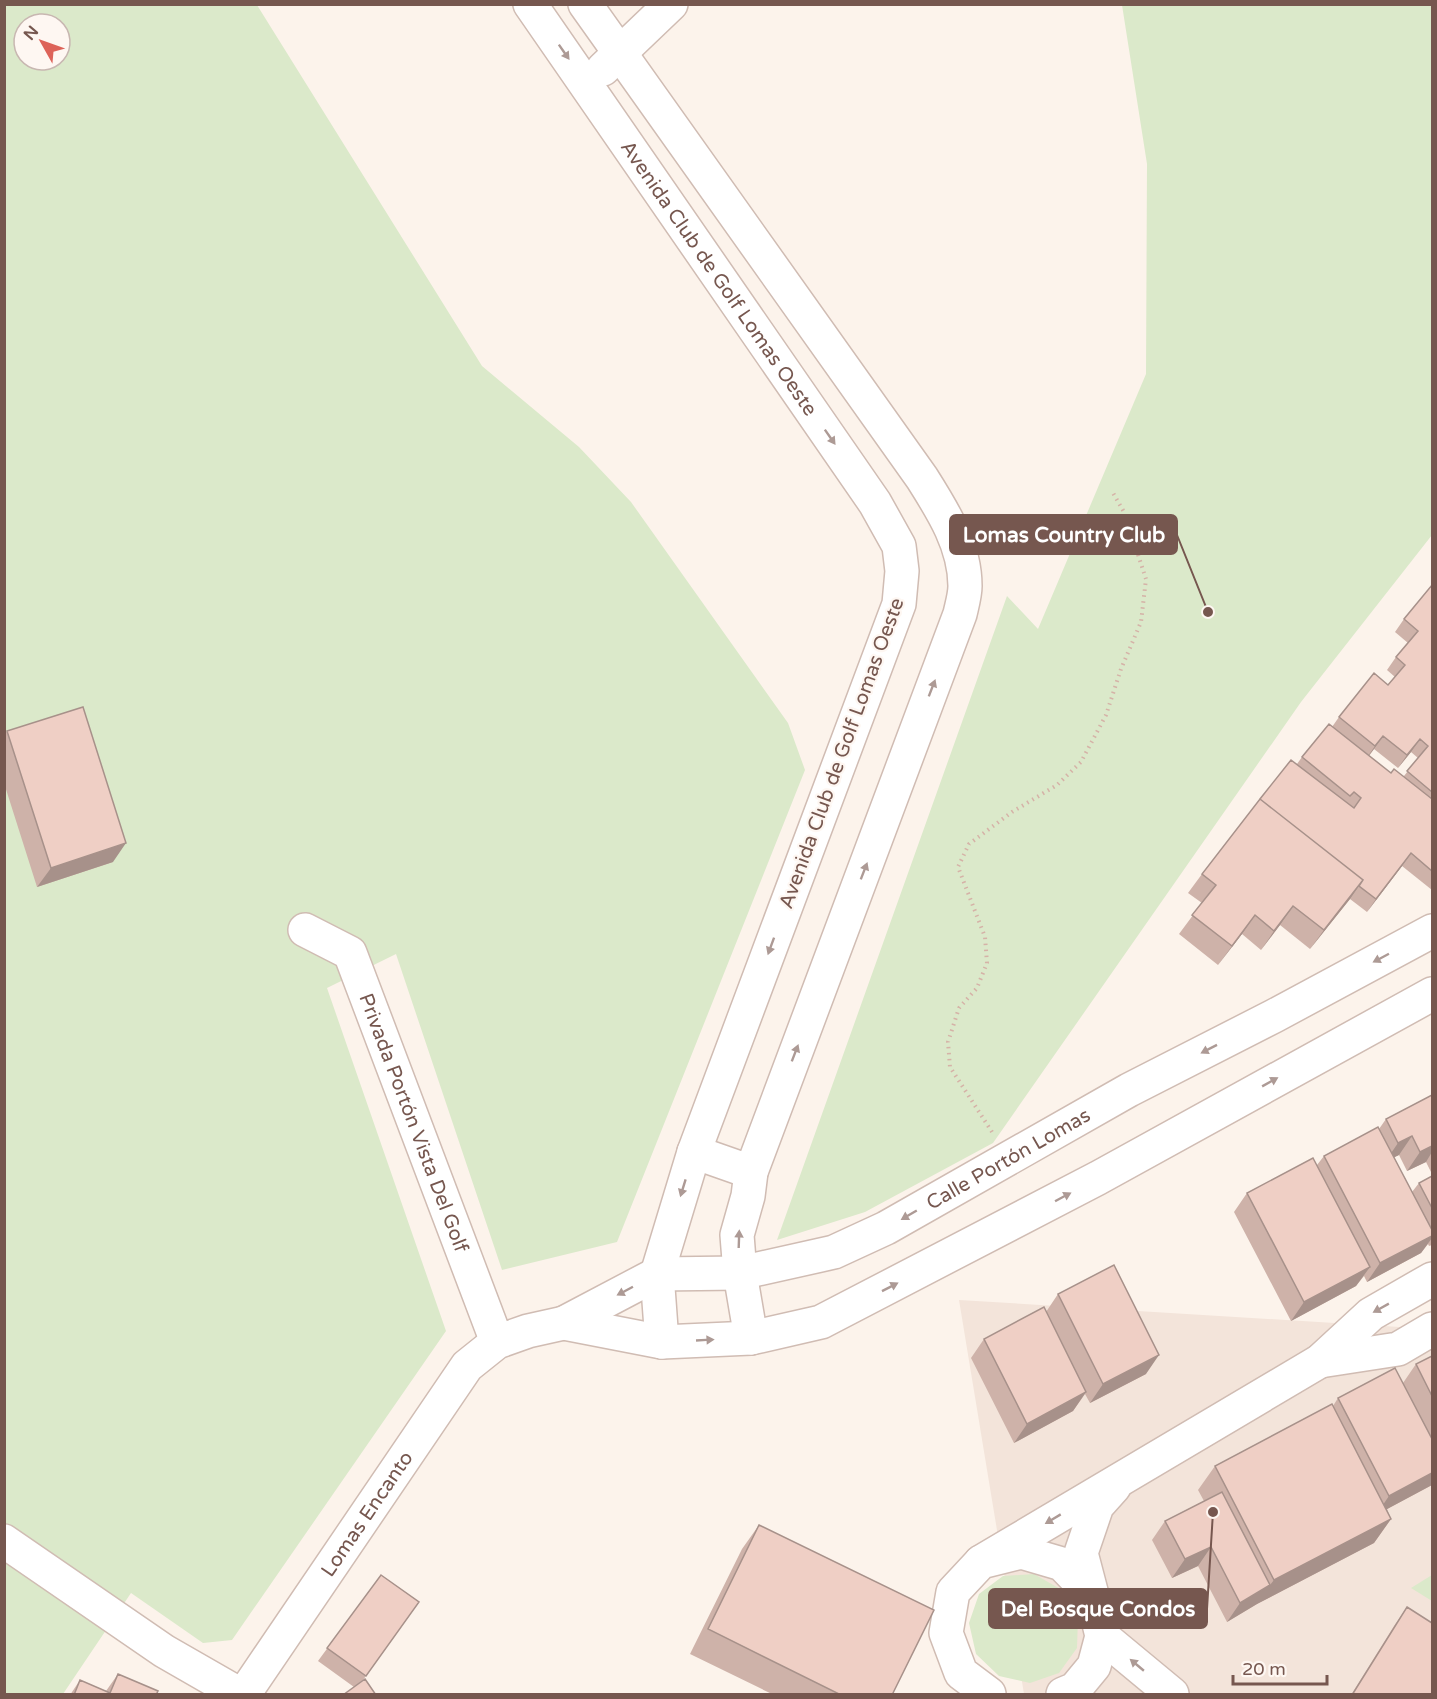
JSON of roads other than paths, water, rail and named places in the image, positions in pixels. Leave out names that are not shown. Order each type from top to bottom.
[{"type":"street","name":"Avenida Club de Golf Lomas Oeste","points":[[530,4],[875,503],[898,546],[902,571],[899,604],[694,1152],[657,1274],[662,1342]]},
{"type":"street","points":[[585,4],[922,478],[953,533],[964,568],[965,588],[960,614],[751,1172],[748,1196],[737,1235],[740,1273],[751,1338]]},
{"type":"street","points":[[587,84],[671,4]]},
{"type":"street","name":"Privada Portón Vista Del Golf","points":[[305,930],[350,953],[497,1342]]},
{"type":"street","name":"Calle Portón Lomas","points":[[497,1342],[528,1331],[564,1323],[657,1274],[740,1273],[834,1252],[886,1228],[1129,1090],[1274,1016],[1432,931]]},
{"type":"street","name":"Calle Portón Lomas","points":[[564,1323],[662,1342],[751,1338],[820,1322],[1098,1178],[1432,994]]},
{"type":"street","points":[[694,1152],[751,1172]]},
{"type":"street","points":[[989,1695],[962,1672],[946,1633],[953,1592],[981,1562],[1320,1361],[1371,1314],[1432,1279]]},
{"type":"street","points":[[1320,1361],[1398,1349],[1432,1329]]},
{"type":"street","name":"Lomas Encanto","points":[[244,1695],[467,1366],[497,1342]]},
{"type":"street","points":[[1075,1693],[1094,1666],[1102,1636],[1081,1553],[1097,1506],[1122,1479]]},
{"type":"street","points":[[4,1541],[164,1651],[239,1695]]},
{"type":"street","points":[[981,1562],[1021,1552],[1062,1564],[1092,1595]]},
{"type":"street","points":[[1102,1636],[1172,1695]]},
{"type":"place","name":"Lomas Country Club","points":[[1208,612]]},
{"type":"place","name":"Del Bosque Condos","points":[[1213,1512]]}]
